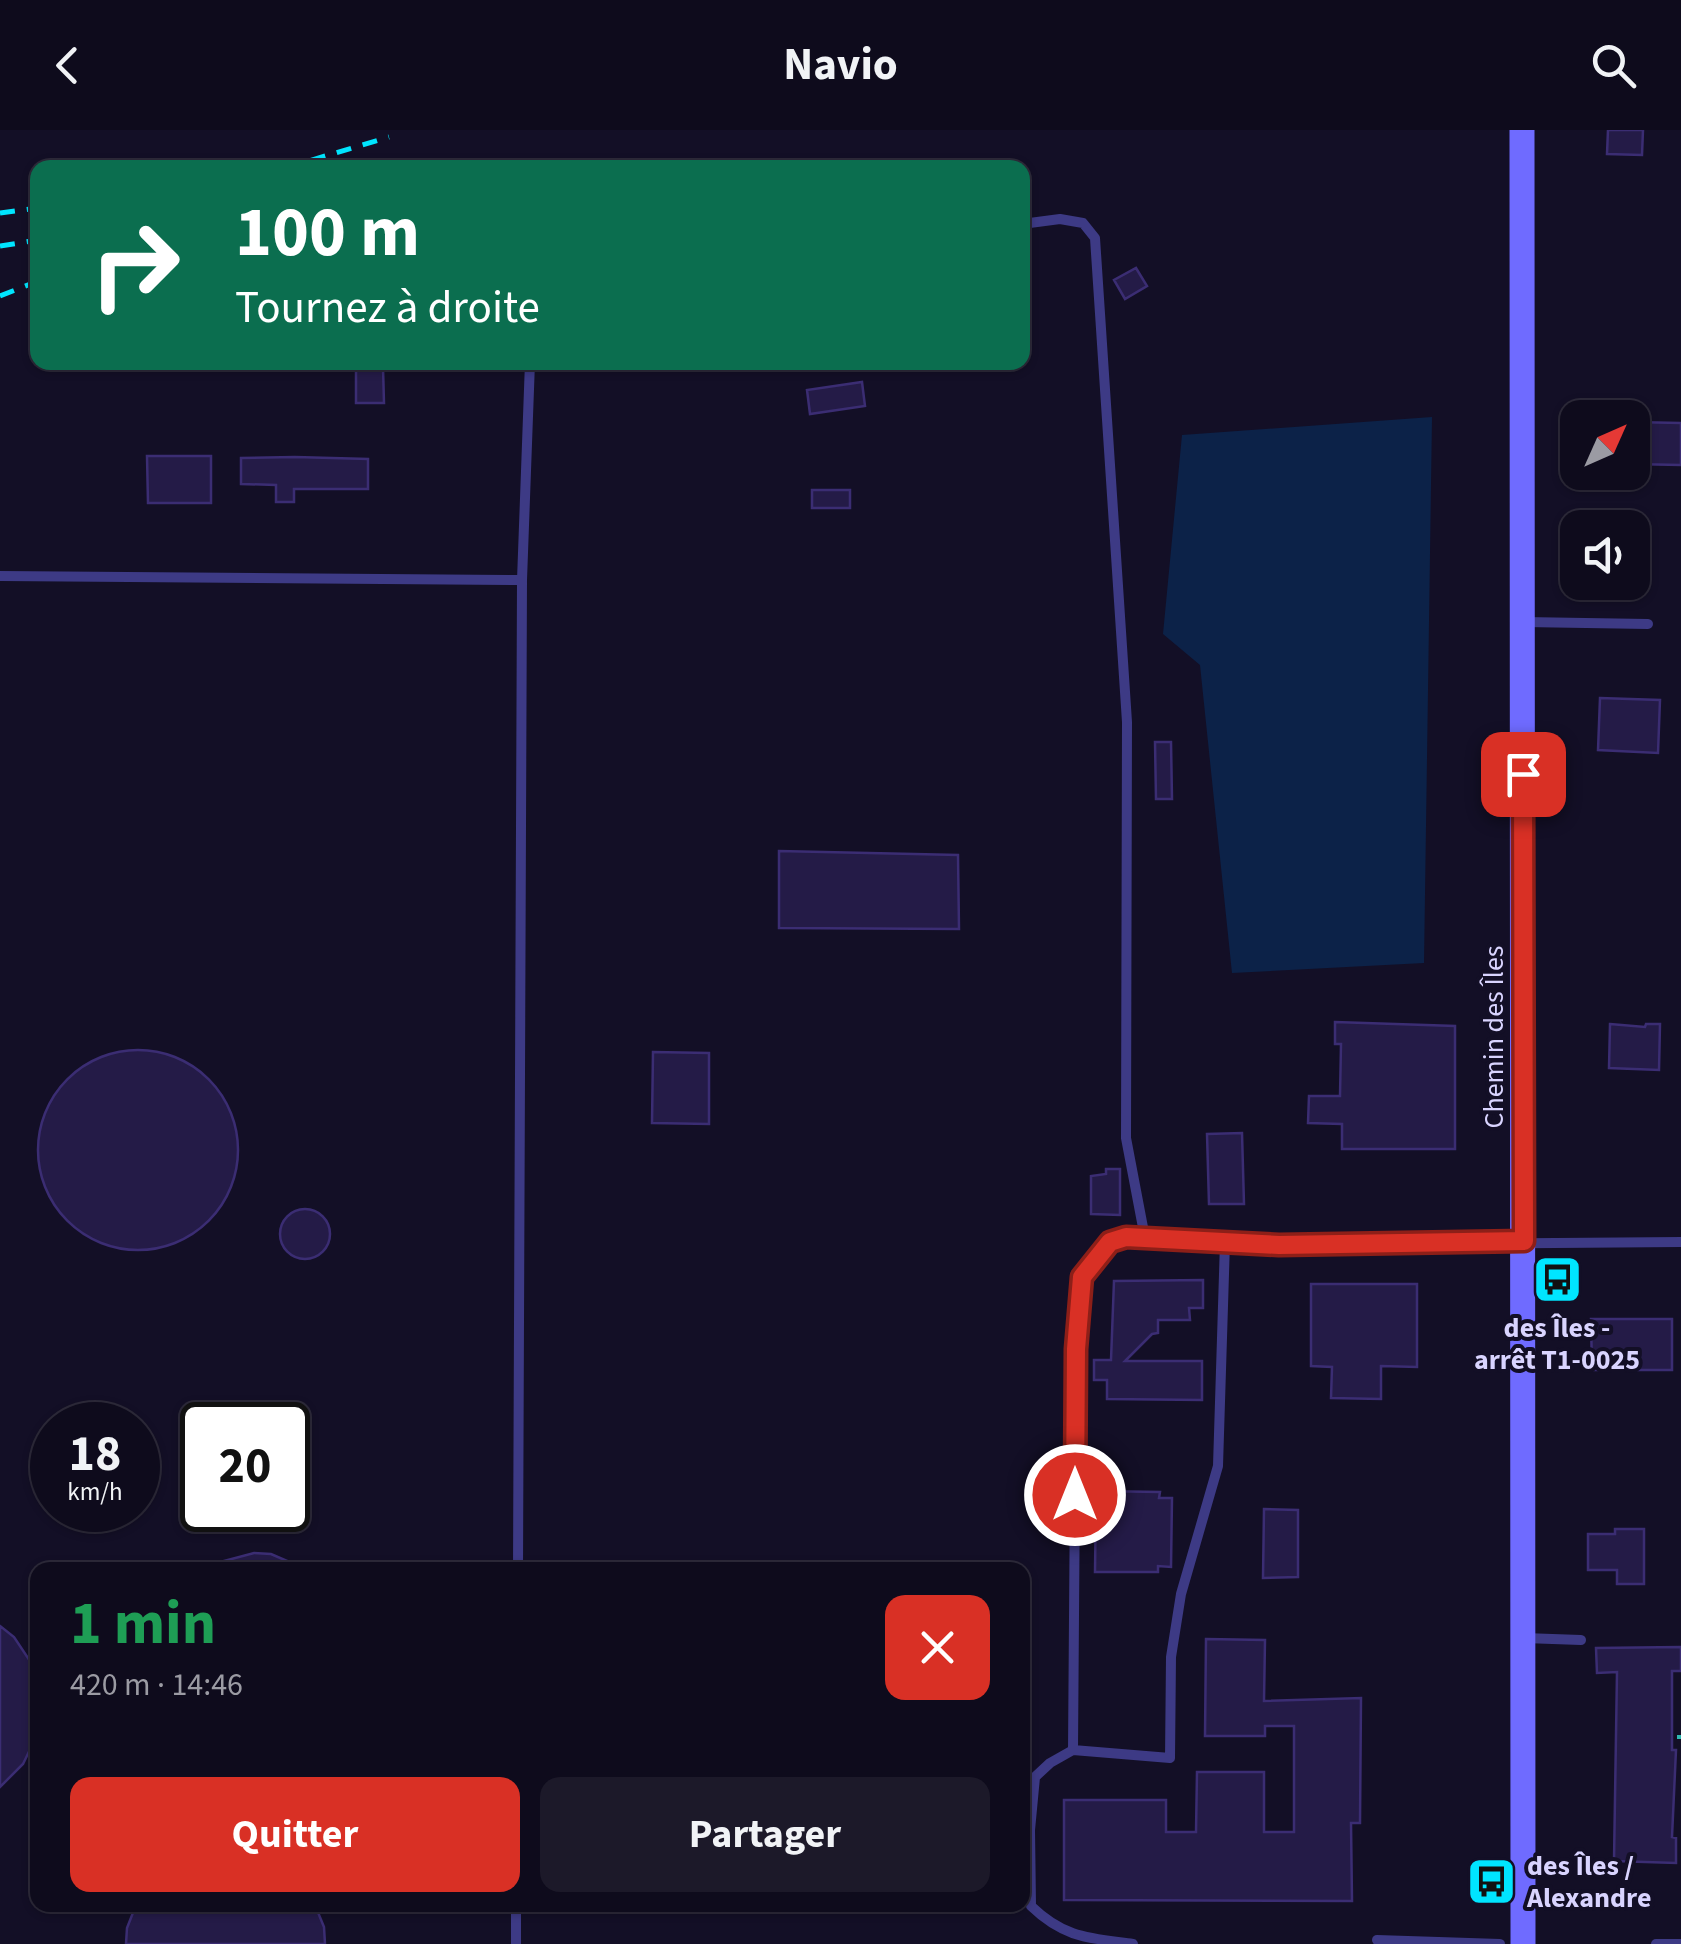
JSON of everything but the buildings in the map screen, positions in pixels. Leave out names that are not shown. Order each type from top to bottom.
[{"type":"main road","name":"Chemin des Îles","points":[[1522,130],[1523,1944]]},
{"type":"lane","points":[[1030,223],[1060,219],[1083,223],[1096,238],[1127,722],[1126,1138],[1145,1238]]},
{"type":"lane","points":[[518,1562],[522,580],[530,370]]},
{"type":"lane","points":[[0,576],[522,580]]},
{"type":"lane","points":[[1523,622],[1648,624]]},
{"type":"lane","points":[[1073,1750],[1076,1349],[1082,1277],[1110,1242],[1126,1237],[1279,1245],[1681,1242]]},
{"type":"lane","points":[[1133,1944],[1088,1938],[1052,1927],[1031,1906],[1030,1830],[1035,1777],[1073,1750],[1170,1758],[1171,1657],[1181,1594],[1218,1466],[1225,1242]]},
{"type":"lane","points":[[1524,1638],[1580,1640]]},
{"type":"lane","points":[[516,1912],[516,1944]]},
{"type":"lane","points":[[1377,1940],[1500,1944]]},
{"type":"lane","points":[[1656,1944],[1681,1944]]},
{"type":"water","points":[[1432,417],[1424,963],[1232,973],[1200,665],[1163,634],[1182,435]]},
{"type":"railway","points":[[312,160],[389,137]]},
{"type":"railway","points":[[0,213],[30,209]]},
{"type":"railway","points":[[0,246],[30,241]]},
{"type":"railway","points":[[0,296],[30,284]]},
{"type":"place","name":"des Îles - arrêt T1-0025","points":[[1557,1280]]},
{"type":"place","name":"des Îles / Alexandre","points":[[1492,1882]]},
{"type":"route","points":[[1075,1495],[1076,1349],[1082,1277],[1110,1242],[1126,1237],[1279,1245],[1524,1241],[1523,774]]}]
